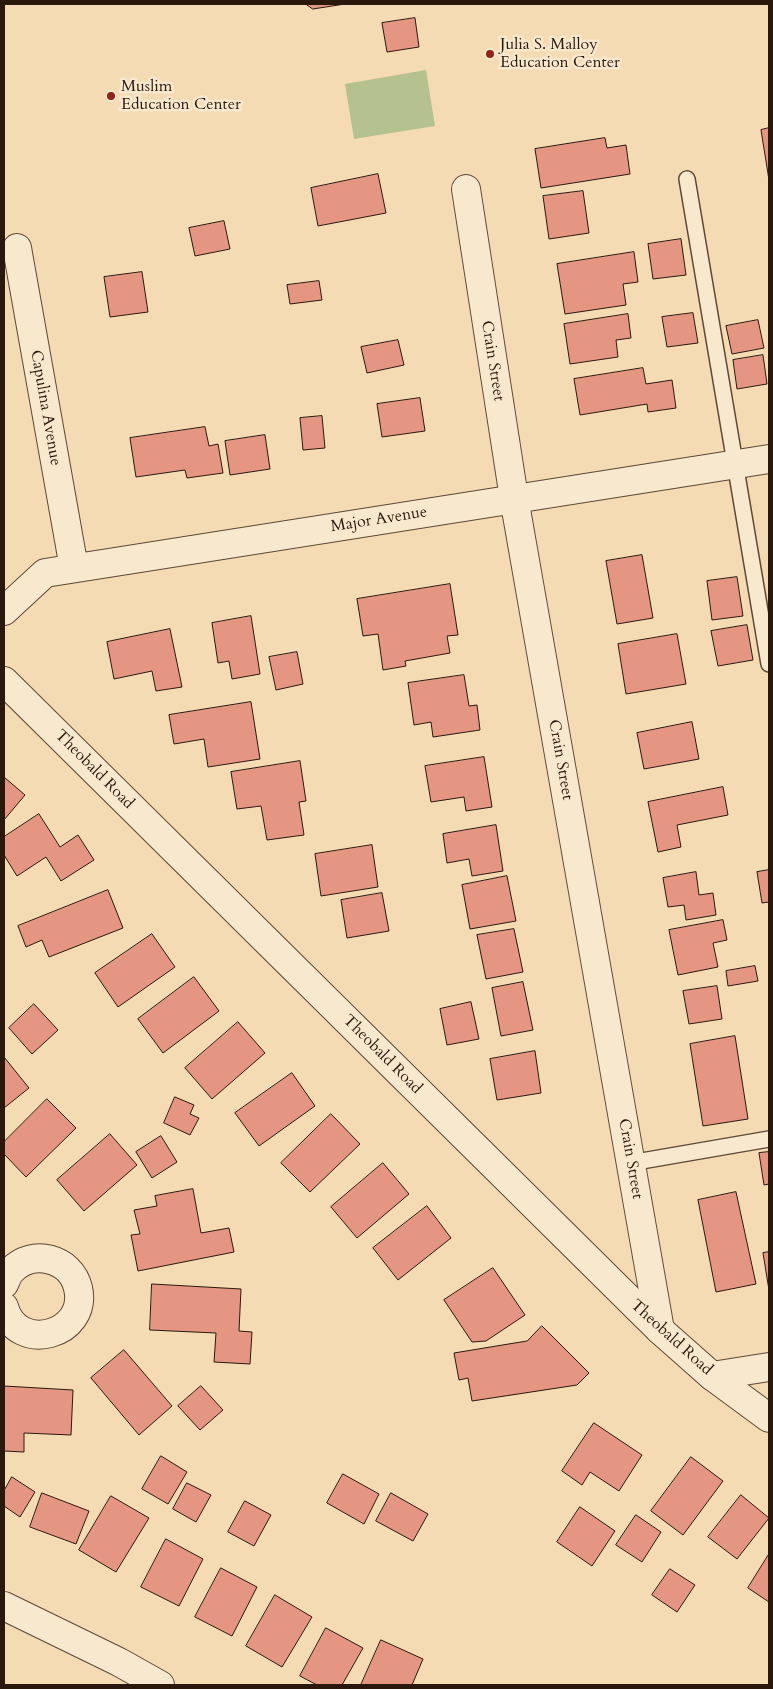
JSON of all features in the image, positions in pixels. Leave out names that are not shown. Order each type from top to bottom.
[{"type":"street","name":"Crain Street","points":[[466,189],[514,498],[660,1330]]},
{"type":"street","name":"Capulina Avenue","points":[[17,248],[74,568]]},
{"type":"street","name":"Major Avenue","points":[[4,611],[45,572],[769,459]]},
{"type":"street","name":"Theobald Road","points":[[4,681],[660,1330],[712,1376],[769,1418]]},
{"type":"street","points":[[4,1307],[11,1322],[24,1332],[43,1335],[59,1331],[71,1320],[78,1304],[78,1288],[71,1272],[59,1262],[45,1258],[31,1258],[6,1274]]},
{"type":"street","points":[[712,1376],[769,1367]]},
{"type":"street","points":[[4,1606],[119,1662],[160,1685]]},
{"type":"lane","points":[[687,179],[769,664]]},
{"type":"lane","points":[[630,1163],[769,1139]]},
{"type":"green space","points":[[426,70],[435,126],[354,139],[345,84]]},
{"type":"building","points":[[306,4],[345,4],[313,9]]},
{"type":"building","points":[[415,18],[419,47],[387,52],[382,23]]},
{"type":"building","points":[[769,128],[769,180],[761,130]]},
{"type":"building","points":[[605,138],[607,148],[626,145],[630,174],[541,188],[535,149]]},
{"type":"building","points":[[378,174],[386,213],[318,226],[311,188]]},
{"type":"building","points":[[583,191],[589,233],[549,239],[543,196]]},
{"type":"building","points":[[224,221],[230,249],[195,256],[189,228]]},
{"type":"building","points":[[681,239],[686,275],[653,279],[648,244]]},
{"type":"building","points":[[634,252],[638,282],[623,284],[626,305],[565,314],[557,264]]},
{"type":"building","points":[[142,272],[148,312],[110,317],[104,277]]},
{"type":"building","points":[[319,281],[322,300],[290,304],[287,285]]},
{"type":"building","points":[[693,313],[698,343],[667,347],[662,317]]},
{"type":"building","points":[[628,314],[631,338],[616,340],[618,357],[570,364],[564,324]]},
{"type":"building","points":[[758,320],[764,348],[732,354],[726,326]]},
{"type":"building","points":[[398,340],[404,365],[367,373],[361,347]]},
{"type":"building","points":[[763,355],[767,384],[737,389],[733,360]]},
{"type":"building","points":[[643,368],[646,384],[672,380],[676,408],[648,412],[647,404],[580,415],[574,379]]},
{"type":"building","points":[[420,398],[425,431],[382,437],[377,404]]},
{"type":"building","points":[[322,416],[325,448],[303,450],[300,418]]},
{"type":"building","points":[[205,427],[209,446],[218,444],[223,473],[187,478],[185,470],[136,477],[130,438]]},
{"type":"building","points":[[265,435],[270,469],[230,475],[225,441]]},
{"type":"building","points":[[642,555],[653,618],[617,624],[606,561]]},
{"type":"building","points":[[737,577],[743,616],[712,620],[707,581]]},
{"type":"building","points":[[450,584],[458,635],[447,636],[450,653],[405,661],[406,666],[383,670],[378,634],[363,636],[357,599]]},
{"type":"building","points":[[251,616],[260,674],[232,679],[229,661],[218,663],[212,623]]},
{"type":"building","points":[[747,625],[753,660],[718,666],[711,631]]},
{"type":"building","points":[[170,629],[182,687],[156,691],[152,671],[114,679],[107,642]]},
{"type":"building","points":[[677,634],[686,684],[626,694],[618,644]]},
{"type":"building","points":[[297,652],[303,684],[276,690],[269,657]]},
{"type":"building","points":[[464,675],[469,706],[477,705],[480,730],[433,737],[431,722],[414,725],[408,683]]},
{"type":"building","points":[[251,702],[260,759],[208,767],[204,739],[174,744],[169,715]]},
{"type":"building","points":[[692,722],[699,759],[644,769],[637,733]]},
{"type":"building","points":[[484,757],[492,807],[466,811],[464,797],[431,802],[425,766]]},
{"type":"building","points":[[300,761],[306,801],[299,802],[304,835],[267,840],[261,806],[237,809],[231,772]]},
{"type":"building","points":[[4,777],[25,795],[4,820]]},
{"type":"building","points":[[723,787],[728,815],[677,825],[681,847],[658,852],[648,802]]},
{"type":"building","points":[[39,814],[60,847],[78,835],[94,860],[61,881],[46,857],[17,876],[4,855],[4,837]]},
{"type":"building","points":[[496,825],[503,871],[472,876],[469,859],[447,863],[443,834]]},
{"type":"building","points":[[372,845],[378,887],[321,896],[315,854]]},
{"type":"building","points":[[769,870],[769,902],[762,903],[757,872]]},
{"type":"building","points":[[696,872],[699,895],[713,893],[716,915],[686,920],[684,905],[668,907],[663,878]]},
{"type":"building","points":[[507,876],[516,921],[470,929],[462,885]]},
{"type":"building","points":[[108,890],[123,928],[49,957],[42,940],[26,947],[18,926]]},
{"type":"building","points":[[382,893],[389,931],[347,938],[341,900]]},
{"type":"building","points":[[723,920],[727,940],[713,943],[718,967],[678,975],[669,930]]},
{"type":"building","points":[[514,929],[523,972],[486,979],[477,935]]},
{"type":"building","points":[[152,934],[175,967],[118,1007],[95,973]]},
{"type":"building","points":[[755,966],[758,981],[728,986],[726,971]]},
{"type":"building","points":[[194,977],[219,1011],[163,1053],[138,1019]]},
{"type":"building","points":[[523,982],[533,1030],[501,1036],[492,988]]},
{"type":"building","points":[[717,986],[722,1019],[689,1024],[683,991]]},
{"type":"building","points":[[471,1002],[479,1039],[447,1045],[440,1009]]},
{"type":"building","points":[[34,1004],[58,1030],[32,1054],[9,1028]]},
{"type":"building","points":[[238,1022],[265,1053],[212,1099],[185,1068]]},
{"type":"building","points":[[735,1036],[748,1119],[703,1126],[690,1044]]},
{"type":"building","points":[[535,1051],[541,1093],[497,1100],[490,1059]]},
{"type":"building","points":[[4,1057],[29,1088],[4,1108]]},
{"type":"building","points":[[292,1073],[315,1106],[259,1146],[235,1113]]},
{"type":"building","points":[[175,1097],[194,1105],[190,1114],[199,1118],[190,1135],[164,1123]]},
{"type":"building","points":[[47,1099],[76,1128],[26,1177],[4,1154],[4,1142]]},
{"type":"building","points":[[331,1114],[360,1144],[310,1192],[281,1163]]},
{"type":"building","points":[[110,1134],[137,1165],[84,1211],[57,1180]]},
{"type":"building","points":[[161,1136],[177,1162],[152,1178],[136,1152]]},
{"type":"building","points":[[769,1152],[769,1184],[764,1185],[759,1153]]},
{"type":"building","points":[[383,1163],[409,1194],[357,1238],[331,1207]]},
{"type":"building","points":[[193,1189],[201,1233],[229,1228],[234,1252],[138,1271],[131,1235],[140,1234],[134,1210],[157,1206],[155,1196]]},
{"type":"building","points":[[736,1192],[756,1284],[716,1292],[698,1200]]},
{"type":"building","points":[[427,1206],[451,1238],[398,1280],[373,1248]]},
{"type":"building","points":[[769,1252],[769,1290],[763,1253]]},
{"type":"building","points":[[493,1268],[525,1315],[486,1341],[472,1342],[444,1300]]},
{"type":"building","points":[[152,1284],[241,1289],[239,1331],[252,1332],[250,1364],[214,1362],[216,1333],[150,1330]]},
{"type":"building","points":[[542,1326],[589,1373],[577,1385],[472,1401],[468,1378],[459,1380],[454,1353],[527,1341]]},
{"type":"building","points":[[124,1350],[172,1406],[139,1435],[91,1378]]},
{"type":"building","points":[[4,1386],[73,1390],[71,1435],[24,1433],[24,1452],[4,1451]]},
{"type":"building","points":[[201,1386],[223,1410],[200,1430],[178,1406]]},
{"type":"building","points":[[594,1423],[642,1455],[619,1491],[590,1472],[582,1485],[562,1471]]},
{"type":"building","points":[[161,1456],[187,1472],[168,1504],[142,1489]]},
{"type":"building","points":[[691,1457],[723,1481],[683,1535],[651,1511]]},
{"type":"building","points":[[343,1474],[379,1494],[364,1524],[327,1503]]},
{"type":"building","points":[[12,1477],[35,1492],[20,1517],[4,1506],[4,1491]]},
{"type":"building","points":[[187,1483],[211,1495],[196,1522],[173,1509]]},
{"type":"building","points":[[42,1493],[89,1511],[76,1544],[30,1527]]},
{"type":"building","points":[[391,1493],[428,1514],[413,1541],[376,1521]]},
{"type":"building","points":[[741,1495],[769,1518],[737,1559],[708,1537]]},
{"type":"building","points":[[111,1496],[149,1518],[116,1572],[79,1550]]},
{"type":"building","points":[[245,1501],[271,1515],[254,1546],[228,1532]]},
{"type":"building","points":[[580,1507],[615,1531],[592,1566],[557,1542]]},
{"type":"building","points":[[636,1515],[661,1532],[642,1562],[616,1545]]},
{"type":"building","points":[[166,1539],[203,1559],[179,1606],[141,1587]]},
{"type":"building","points":[[769,1554],[769,1602],[748,1588]]},
{"type":"building","points":[[221,1568],[257,1587],[232,1636],[195,1617]]},
{"type":"building","points":[[670,1569],[695,1585],[677,1612],[652,1595]]},
{"type":"building","points":[[275,1595],[312,1617],[282,1667],[246,1646]]},
{"type":"building","points":[[326,1628],[363,1648],[342,1685],[317,1685],[300,1676]]},
{"type":"building","points":[[381,1640],[423,1659],[412,1685],[361,1685]]},
{"type":"place","name":"Julia S. Malloy Education Center","points":[[490,54]]},
{"type":"place","name":"Muslim Education Center","points":[[111,96]]}]
